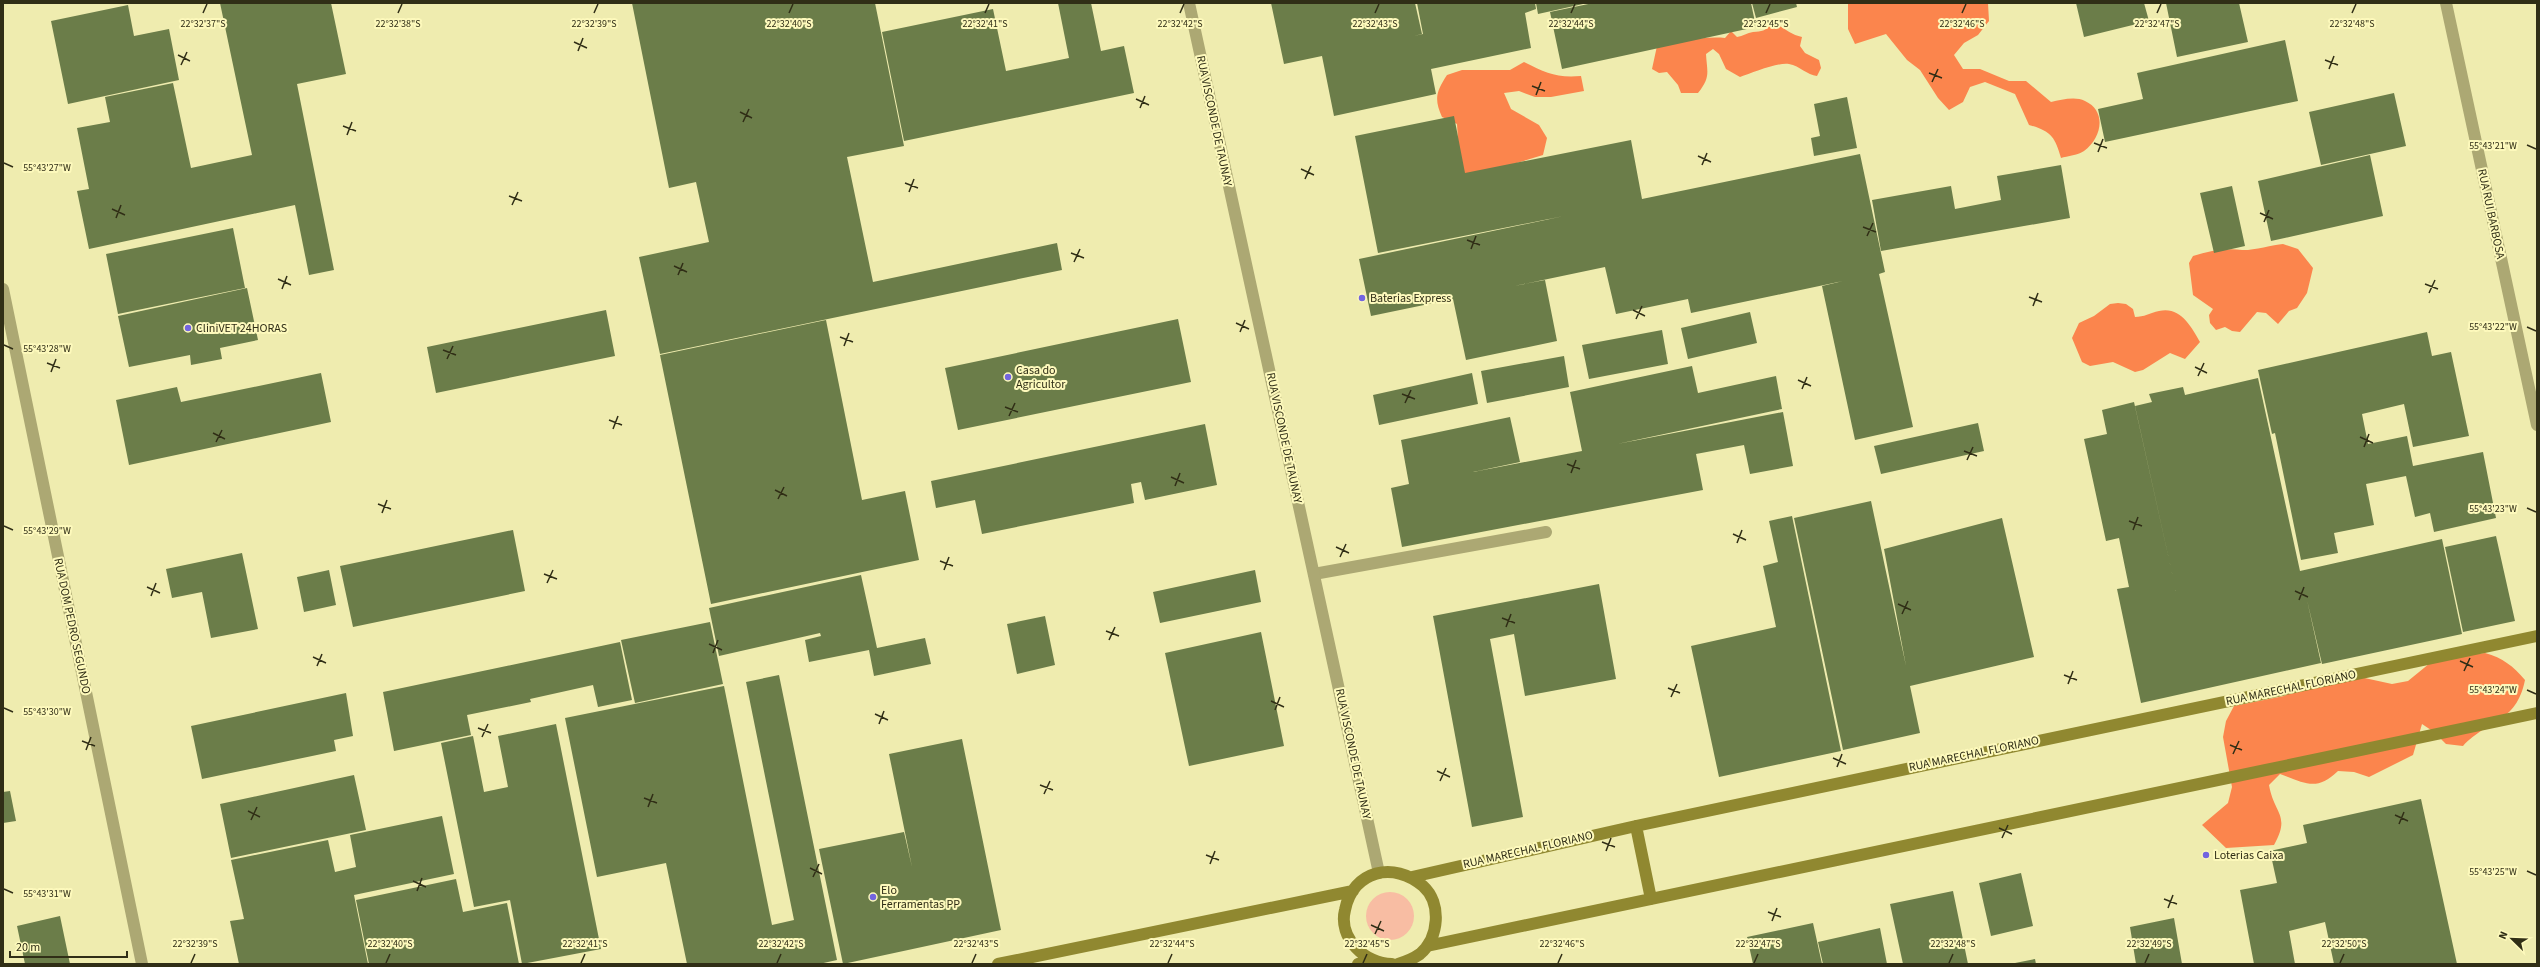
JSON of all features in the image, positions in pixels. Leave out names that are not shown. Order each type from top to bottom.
[{"type":"main road","name":"RUA MARECHAL FLORIANO","points":[[1412,877],[1636,826],[2537,636]]},
{"type":"main road","name":"RUA MARECHAL FLORIANO","points":[[1427,946],[2537,712]]},
{"type":"main road","points":[[1636,826],[1652,899]]},
{"type":"main road","name":"RUA MARECHAL FLORIANO","points":[[1373,961],[1356,949],[1346,931],[1344,910],[1353,891],[1360,883],[1379,873],[1402,872],[1412,877],[1427,890],[1436,908],[1435,928],[1427,946],[1419,954],[1398,964]]},
{"type":"main road","name":"RUA MARECHAL FLORIANO","points":[[998,964],[1353,891]]},
{"type":"main road","name":"RUA MARECHAL FLORIANO","points":[[1358,964],[1373,961],[1392,964]]},
{"type":"street","name":"RUA VISCONDE DE TAUNAY","points":[[1189,3],[1379,873]]},
{"type":"street","name":"RUA RUI BARBOSA","points":[[2446,3],[2537,425]]},
{"type":"street","name":"RUA DOM PEDRO SEGUNDO","points":[[3,289],[142,964]]},
{"type":"street","points":[[1314,574],[1546,532]]},
{"type":"shaded area","points":[[1848,3],[1988,3],[1989,21],[1978,35],[1964,43],[1954,55],[1963,69],[1980,69],[2009,81],[2026,81],[2051,102],[2064,99],[2077,99],[2085,101],[2092,105],[2097,111],[2099,118],[2100,125],[2095,139],[2084,151],[2061,158],[2057,145],[2051,136],[2036,127],[2029,125],[2015,94],[1985,82],[1970,87],[1963,102],[1949,110],[1938,98],[1920,70],[1907,60],[1886,34],[1855,44],[1848,29]]},
{"type":"shaded area","points":[[1772,23],[1802,37],[1800,46],[1805,53],[1819,60],[1821,68],[1817,76],[1793,65],[1784,64],[1765,68],[1740,77],[1726,69],[1719,54],[1713,49],[1706,54],[1707,78],[1698,93],[1681,93],[1678,85],[1667,72],[1659,73],[1652,69],[1657,46],[1682,41],[1725,38],[1731,31],[1737,37],[1763,30]]},
{"type":"shaded area","points":[[1524,62],[1551,74],[1581,76],[1584,91],[1551,97],[1535,97],[1519,91],[1504,93],[1511,109],[1539,125],[1547,138],[1543,155],[1490,171],[1474,178],[1460,171],[1457,124],[1442,117],[1439,111],[1437,96],[1443,81],[1447,75],[1462,70],[1510,70]]},
{"type":"shaded area","points":[[2283,244],[2298,249],[2313,268],[2307,293],[2297,308],[2289,311],[2278,324],[2266,313],[2257,312],[2240,332],[2232,331],[2225,327],[2216,330],[2210,323],[2209,315],[2213,309],[2193,295],[2189,263],[2193,256],[2218,250],[2250,250]]},
{"type":"shaded area","points":[[2110,304],[2126,304],[2133,309],[2135,317],[2144,316],[2159,311],[2173,311],[2179,314],[2189,324],[2200,342],[2185,359],[2170,353],[2143,370],[2135,372],[2113,362],[2090,366],[2082,362],[2072,338],[2079,323],[2094,316]]},
{"type":"shaded area","points":[[2485,653],[2497,657],[2507,663],[2525,680],[2521,694],[2515,705],[2508,713],[2472,737],[2463,746],[2446,744],[2434,732],[2422,724],[2413,755],[2369,777],[2354,772],[2338,771],[2323,782],[2310,784],[2280,774],[2269,785],[2271,795],[2281,820],[2279,835],[2274,845],[2226,848],[2202,825],[2228,803],[2232,787],[2223,737],[2226,721],[2234,706],[2284,696],[2299,689],[2360,677],[2392,684],[2408,681],[2435,659]]},
{"type":"shaded area","points":[[1390,892],[1399,894],[1407,899],[1412,907],[1414,916],[1412,925],[1407,933],[1399,938],[1390,940],[1381,938],[1373,933],[1368,925],[1366,916],[1368,907],[1373,899],[1381,894]]},
{"type":"building","points":[[220,3],[331,3],[346,74],[297,84],[334,270],[309,275],[295,205],[89,249],[77,191],[89,189],[77,128],[110,122],[105,97],[173,83],[191,168],[252,155]]},
{"type":"building","points":[[632,3],[875,3],[904,146],[847,157],[873,282],[1057,243],[1062,270],[660,354],[639,257],[709,242],[696,182],[669,188]]},
{"type":"building","points":[[1058,3],[1091,3],[1101,51],[1124,46],[1134,93],[904,141],[882,32],[993,9],[1006,71],[1069,58]]},
{"type":"building","points":[[1271,3],[1415,3],[1422,34],[1414,36],[1423,34],[1417,3],[1535,3],[1536,9],[1525,13],[1531,48],[1431,69],[1436,94],[1334,116],[1322,56],[1284,64]]},
{"type":"building","points":[[1536,3],[1583,3],[1583,4],[1538,14]]},
{"type":"building","points":[[1593,3],[1751,3],[1756,27],[1562,69],[1550,12]]},
{"type":"building","points":[[1752,3],[1796,3],[1797,7],[1756,18]]},
{"type":"building","points":[[2076,3],[2144,3],[2149,21],[2084,37]]},
{"type":"building","points":[[2166,3],[2239,3],[2248,42],[2177,57]]},
{"type":"building","points":[[128,5],[134,36],[169,29],[179,80],[68,104],[51,21]]},
{"type":"building","points":[[2285,40],[2298,101],[2105,142],[2098,109],[2143,99],[2137,73]]},
{"type":"building","points":[[2394,93],[2406,146],[2321,165],[2309,112]]},
{"type":"building","points":[[1847,97],[1857,148],[1814,156],[1811,138],[1820,136],[1814,104]]},
{"type":"building","points":[[1454,116],[1465,173],[1631,140],[1642,199],[1860,154],[1885,272],[1879,274],[1913,427],[1855,440],[1822,286],[1843,281],[1691,313],[1688,299],[1616,314],[1605,267],[1514,286],[1545,280],[1557,341],[1466,360],[1453,299],[1371,316],[1359,259],[1564,216],[1378,253],[1355,136]]},
{"type":"building","points":[[2370,155],[2383,216],[2271,241],[2258,181]]},
{"type":"building","points":[[2061,165],[2070,218],[1881,251],[1872,200],[1951,186],[1955,209],[2001,200],[1997,176]]},
{"type":"building","points":[[2232,186],[2245,246],[2214,253],[2200,193]]},
{"type":"building","points":[[233,228],[245,288],[118,314],[106,254]]},
{"type":"building","name":"CliniVET 24HORAS","points":[[247,288],[258,340],[220,348],[222,359],[191,365],[190,355],[129,367],[118,316]]},
{"type":"building","points":[[606,310],[615,356],[436,393],[427,347]]},
{"type":"building","points":[[1750,312],[1757,343],[1688,359],[1681,328]]},
{"type":"building","points":[[1178,319],[1191,382],[958,430],[945,368]]},
{"type":"building","points":[[826,320],[862,500],[905,491],[919,560],[711,604],[660,355]]},
{"type":"building","points":[[1662,330],[1668,364],[1589,379],[1582,345]]},
{"type":"building","points":[[2427,332],[2432,356],[2451,352],[2469,436],[2413,447],[2404,404],[2362,414],[2368,444],[2407,436],[2413,466],[2483,452],[2496,518],[2434,532],[2430,513],[2415,517],[2406,476],[2366,484],[2374,525],[2334,533],[2338,553],[2301,560],[2275,433],[2272,434],[2258,370]]},
{"type":"building","points":[[1564,356],[1569,387],[1487,403],[1481,371]]},
{"type":"building","points":[[1692,366],[1698,393],[1776,376],[1782,409],[1617,444],[1783,412],[1793,466],[1750,474],[1744,445],[1696,454],[1703,490],[1402,547],[1391,488],[1409,484],[1401,440],[1510,417],[1520,462],[1473,472],[1582,451],[1570,392]]},
{"type":"building","points":[[321,373],[331,422],[129,465],[116,400],[177,387],[181,402]]},
{"type":"building","points":[[1472,373],[1478,404],[1379,425],[1373,395]]},
{"type":"building","points":[[2258,378],[2300,571],[2442,539],[2462,634],[2322,664],[2307,600],[2321,663],[2141,703],[2117,589],[2129,587],[2119,538],[2106,541],[2084,439],[2107,434],[2102,410],[2134,402],[2176,591],[2135,406],[2152,402],[2149,394],[2183,387],[2185,395]]},
{"type":"building","points":[[1978,423],[1984,451],[1881,474],[1874,446]]},
{"type":"building","points":[[1205,424],[1217,485],[1145,500],[1141,482],[1131,484],[1134,503],[982,534],[975,500],[936,508],[931,481]]},
{"type":"building","points":[[1871,501],[1906,666],[1884,549],[2002,518],[2034,657],[1910,686],[1920,733],[1843,750],[1794,518]]},
{"type":"building","points":[[1792,516],[1841,751],[1719,777],[1691,646],[1776,627],[1763,566],[1778,562],[1769,521]]},
{"type":"building","points":[[513,530],[525,591],[353,627],[340,566]]},
{"type":"building","points":[[2496,536],[2515,621],[2463,632],[2445,547]]},
{"type":"building","points":[[242,553],[258,629],[211,638],[202,592],[172,598],[166,569]]},
{"type":"building","points":[[329,570],[336,605],[304,612],[297,577]]},
{"type":"building","points":[[1255,570],[1261,602],[1160,623],[1153,592]]},
{"type":"building","points":[[861,575],[877,648],[925,638],[931,664],[874,676],[869,650],[809,662],[805,640],[821,636],[820,633],[719,656],[709,608]]},
{"type":"building","points":[[1599,584],[1616,679],[1525,696],[1514,634],[1490,639],[1523,817],[1472,827],[1433,616]]},
{"type":"building","points":[[1045,616],[1055,665],[1017,674],[1007,624]]},
{"type":"building","points":[[710,622],[723,684],[635,703],[621,640]]},
{"type":"building","points":[[1261,632],[1284,746],[1189,766],[1165,653]]},
{"type":"building","points":[[620,642],[632,700],[598,707],[593,685],[530,699],[531,702],[467,715],[471,735],[394,751],[383,692]]},
{"type":"building","points":[[779,675],[837,960],[819,964],[687,964],[666,863],[597,877],[565,718],[724,686],[772,925],[794,920],[746,682]]},
{"type":"building","points":[[346,693],[353,736],[334,740],[336,751],[202,779],[191,726]]},
{"type":"building","points":[[556,724],[601,949],[522,964],[510,900],[474,907],[441,743],[473,736],[484,792],[508,787],[498,736]]},
{"type":"building","points":[[962,739],[1001,930],[843,964],[819,849],[904,832],[912,867],[889,754]]},
{"type":"building","points":[[354,775],[366,830],[231,858],[220,804]]},
{"type":"building","points":[[10,791],[16,821],[3,823],[3,792]]},
{"type":"building","points":[[2421,799],[2457,964],[2334,964],[2325,922],[2289,931],[2295,964],[2254,964],[2240,890],[2277,883],[2270,851],[2307,843],[2303,825]]},
{"type":"building","points":[[442,816],[454,874],[354,895],[368,964],[239,964],[230,921],[244,919],[231,860],[328,840],[335,872],[356,867],[350,835]]},
{"type":"building","points":[[2021,873],[2033,926],[1991,936],[1979,883]]},
{"type":"building","points":[[456,879],[463,912],[507,903],[519,964],[369,964],[356,900]]},
{"type":"building","points":[[1953,891],[1968,964],[1903,964],[1890,904]]},
{"type":"building","points":[[60,916],[70,964],[25,964],[17,926]]},
{"type":"building","points":[[2174,918],[2182,964],[2136,964],[2130,927]]},
{"type":"building","points":[[1813,923],[1822,964],[1753,964],[1747,937]]},
{"type":"building","points":[[1880,928],[1887,964],[1823,964],[1818,942]]},
{"type":"building","points":[[2035,959],[2036,964],[2015,963]]},
{"type":"place","name":"Baterias Express","points":[[1362,298]]},
{"type":"place","name":"CliniVET 24HORAS","points":[[188,328]]},
{"type":"place","name":"Casa do Agricultor","points":[[1008,377]]},
{"type":"place","name":"Loterias Caixa","points":[[2206,855]]},
{"type":"place","name":"Elo Ferramentas PP","points":[[873,897]]}]
